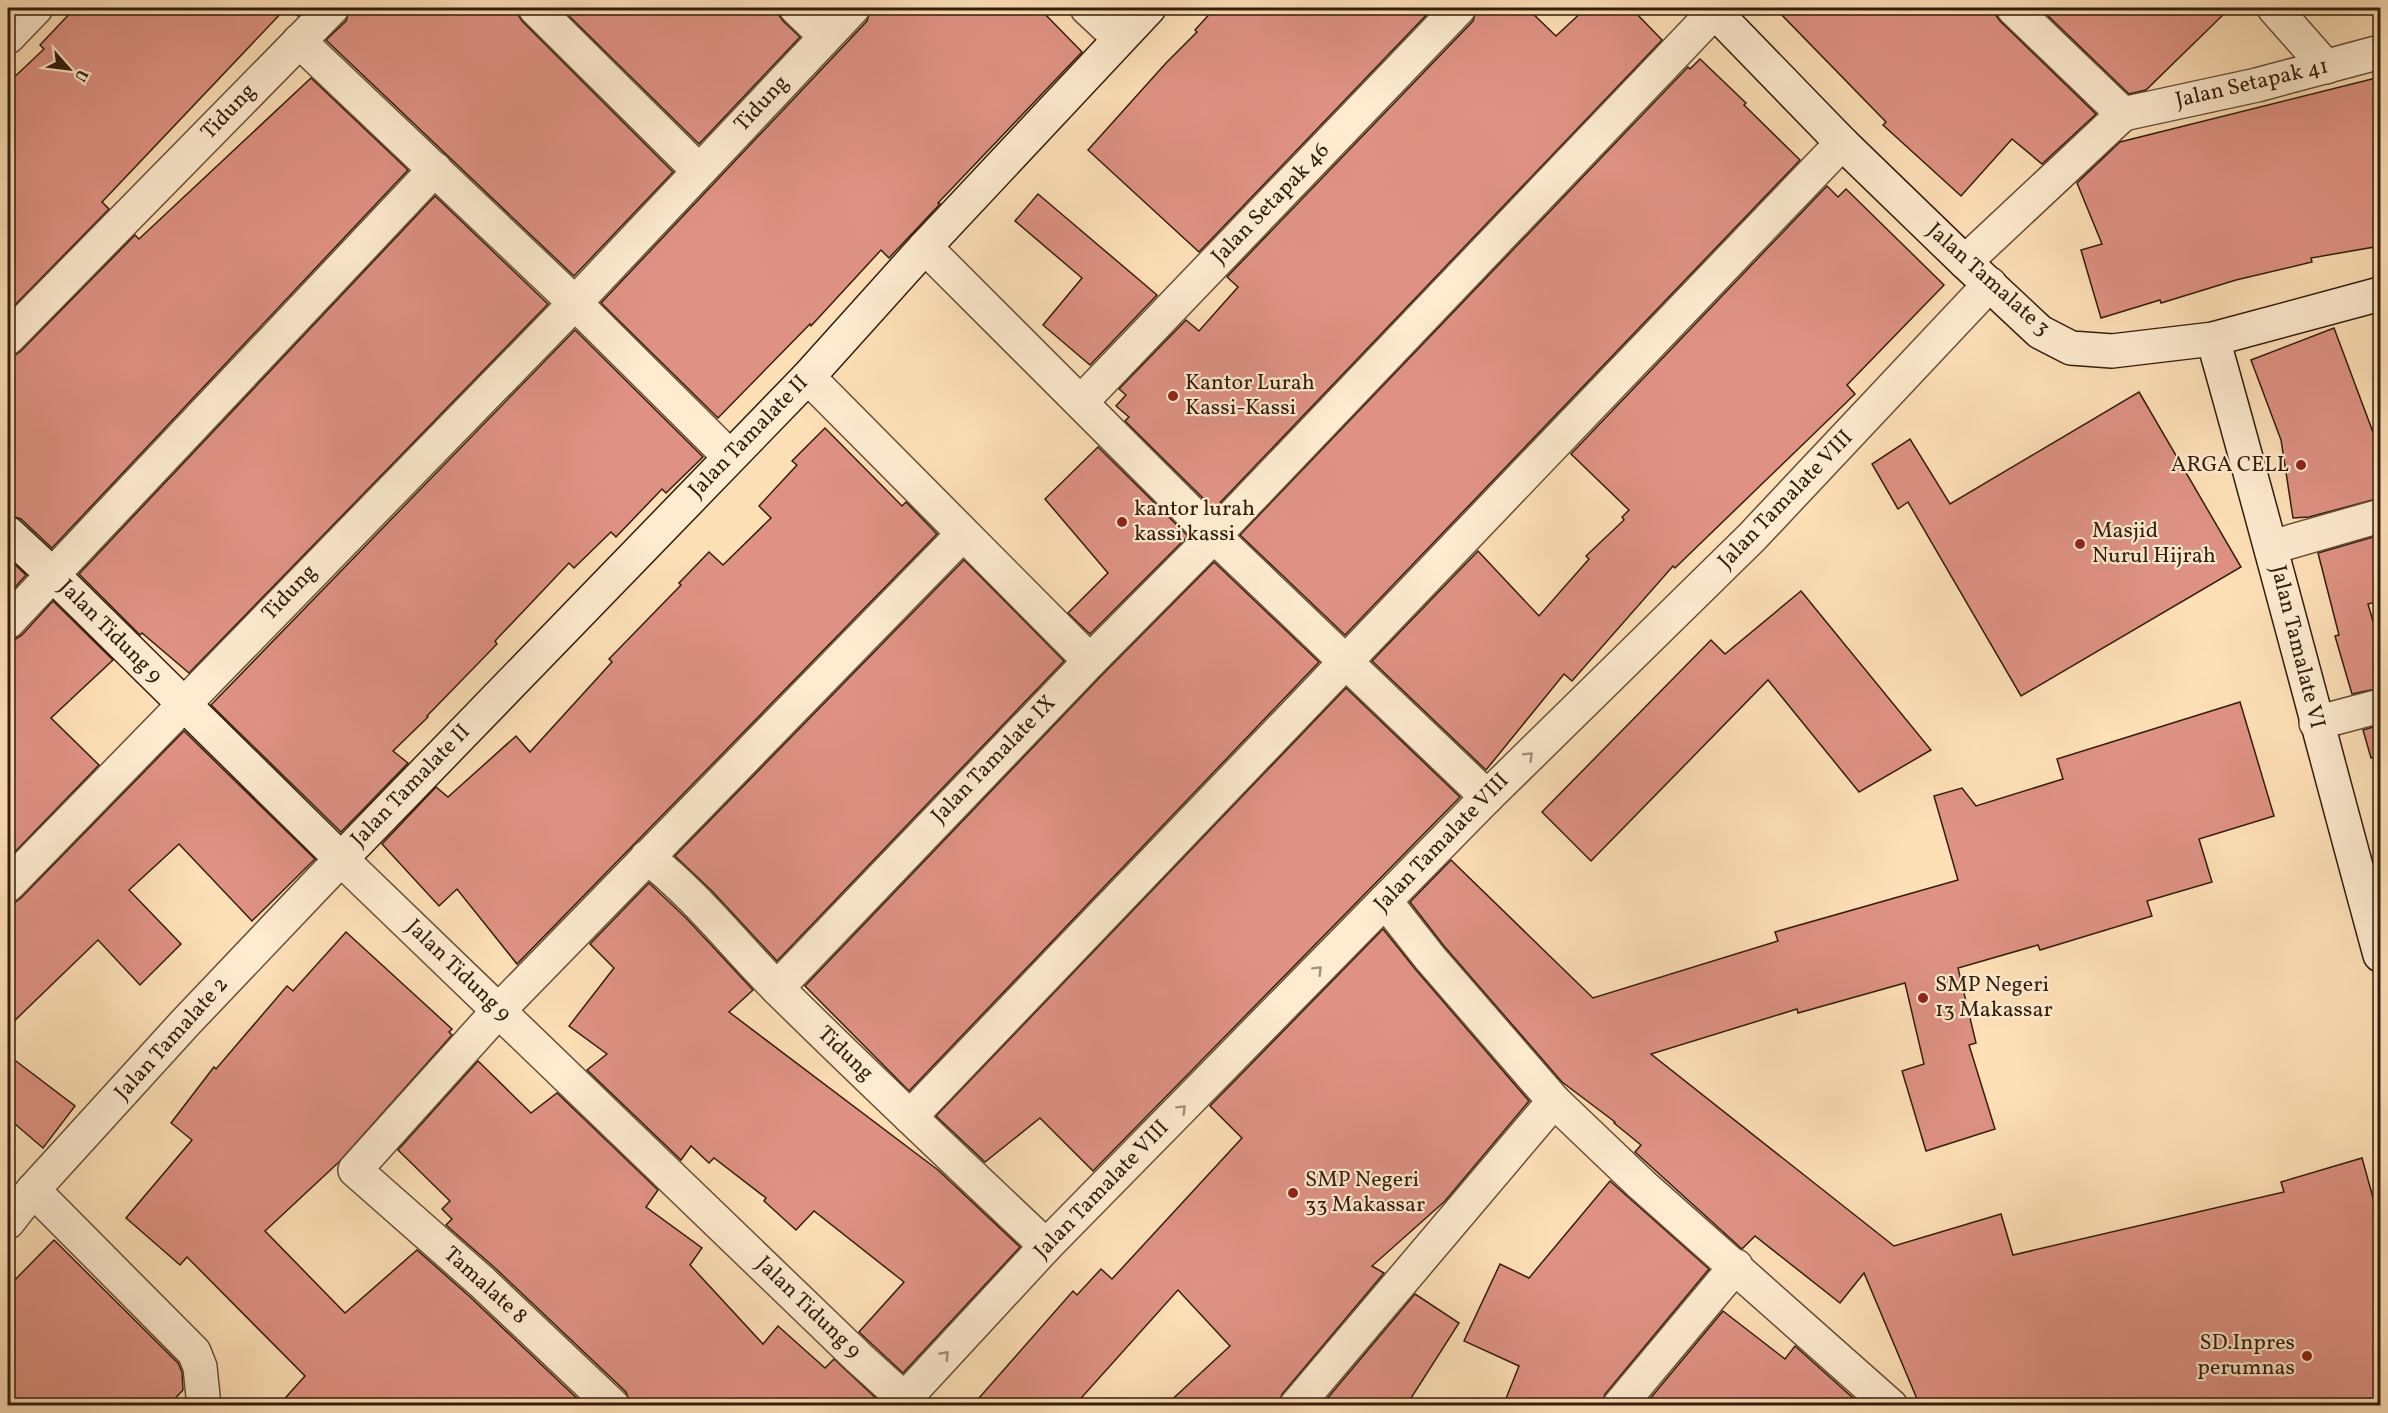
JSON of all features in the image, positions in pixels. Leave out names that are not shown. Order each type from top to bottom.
[{"type":"street","points":[[8,37],[36,8]]},
{"type":"street","name":"Tidung","points":[[8,338],[332,8]]},
{"type":"street","points":[[535,8],[699,171]]},
{"type":"street","points":[[796,8],[825,36]]},
{"type":"street","name":"Tidung","points":[[8,885],[575,303],[853,8]]},
{"type":"street","points":[[1088,8],[1119,38]]},
{"type":"street","name":"Jalan Tamalate II","points":[[341,859],[808,377],[925,247],[1149,8]]},
{"type":"street","name":"Jalan Setapak 46","points":[[1082,401],[1459,8]]},
{"type":"street","points":[[1965,262],[2123,114],[2013,8]]},
{"type":"street","points":[[2274,8],[2326,67]]},
{"type":"street","name":"Jalan Tamalate 3","points":[[1715,9],[1842,143],[1965,262],[2040,332],[2071,348],[2112,351],[2213,339],[2380,294]]},
{"type":"street","name":"Jalan Tamalate IX","points":[[777,988],[1090,661],[1214,536],[1715,9]]},
{"type":"street","points":[[299,41],[575,303],[729,456]]},
{"type":"street","name":"Jalan Setapak 41","points":[[2123,114],[2257,85],[2380,52]]},
{"type":"street","points":[[910,1117],[1842,143]]},
{"type":"street","points":[[8,622],[435,169]]},
{"type":"street","points":[[925,247],[1082,401],[1214,536],[1486,797]]},
{"type":"street","name":"Jalan Tamalate VIII","points":[[905,1403],[1046,1246],[1486,797],[1752,537],[1990,284]]},
{"type":"street","name":"Jalan Tamalate VI","points":[[2213,339],[2272,547],[2316,723],[2380,955]]},
{"type":"street","points":[[808,377],[1090,661]]},
{"type":"street","points":[[2272,547],[2380,516]]},
{"type":"street","name":"Jalan Tidung 9","points":[[8,533],[341,859],[905,1403]]},
{"type":"street","points":[[499,1010],[963,534]]},
{"type":"street","points":[[2316,723],[2380,706]]},
{"type":"street","name":"Tidung","points":[[647,857],[664,870],[709,915],[777,988],[1046,1246]]},
{"type":"street","name":"Jalan Tamalate 2","points":[[8,1222],[33,1190],[186,1022],[341,859]]},
{"type":"street","points":[[1385,902],[1430,958],[1554,1101],[1642,1185],[1736,1266],[1891,1406]]},
{"type":"street","name":"Tamalate 8","points":[[499,1010],[355,1170],[483,1282],[613,1406]]},
{"type":"street","points":[[1296,1406],[1554,1101]]},
{"type":"street","points":[[33,1190],[194,1352],[200,1367],[202,1404]]},
{"type":"street","points":[[1619,1406],[1736,1266]]},
{"type":"building","points":[[75,8],[286,8],[102,202],[109,209],[8,312],[8,83],[44,49],[40,45]]},
{"type":"building","points":[[289,8],[306,8],[298,16]]},
{"type":"building","points":[[350,8],[517,8],[522,21],[673,172],[574,276],[326,40],[346,21]]},
{"type":"building","points":[[561,8],[778,8],[778,14],[783,21],[800,37],[699,144]]},
{"type":"building","points":[[871,8],[1039,8],[1082,52],[938,203],[940,204],[889,258],[881,250],[811,326],[810,324],[718,418],[601,303],[867,21]]},
{"type":"building","points":[[1215,8],[1433,8],[1199,252],[1088,150],[1197,32],[1195,30]]},
{"type":"building","points":[[1477,8],[1527,8],[1556,36],[1586,8],[1631,8],[1662,40],[1214,509],[1125,421],[1129,417],[1116,406],[1126,395],[1119,389],[1186,320],[1199,331],[1238,287],[1227,277],[1473,21]]},
{"type":"building","points":[[1775,8],[1995,8],[1995,14],[2000,21],[2096,114],[2042,164],[2012,139],[1961,196],[1883,125],[1886,122]]},
{"type":"building","points":[[2040,8],[2230,8],[2146,90],[2129,94]]},
{"type":"building","points":[[1700,59],[1800,160],[1345,635],[1240,535],[1688,67],[1690,69]]},
{"type":"building","points":[[2380,77],[2380,246],[2311,258],[2312,262],[2236,280],[2161,303],[2160,300],[2101,318],[2081,250],[2102,244],[2077,183],[2120,142]]},
{"type":"building","points":[[311,78],[408,170],[52,548],[21,519],[8,515],[8,356],[14,356],[21,351],[135,235],[139,239]]},
{"type":"building","points":[[1827,186],[1838,197],[1846,189],[1944,285],[1847,385],[1855,394],[1675,568],[1673,566],[1572,681],[1564,674],[1486,770],[1372,661],[1478,551],[1539,616],[1589,559],[1586,556],[1624,520],[1622,517],[1629,510],[1571,454]]},
{"type":"building","points":[[1038,194],[1157,295],[1090,365],[1043,325],[1082,278],[1015,221]]},
{"type":"building","points":[[435,196],[548,304],[189,673],[142,633],[140,635],[79,574]]},
{"type":"building","points":[[2334,328],[2380,451],[2380,498],[2309,517],[2293,518],[2281,440],[2251,360]]},
{"type":"building","points":[[575,330],[703,457],[666,493],[662,489],[616,537],[611,532],[574,568],[569,563],[495,641],[497,644],[393,751],[408,763],[341,832],[211,705]]},
{"type":"building","name":"Masjid Nurul Hijrah","points":[[2139,392],[2241,567],[2021,696],[1908,502],[1898,509],[1872,464],[1910,439],[1950,504]]},
{"type":"building","points":[[825,428],[902,506],[906,502],[937,534],[517,964],[457,889],[439,906],[382,844],[436,787],[448,797],[516,736],[530,752],[612,662],[609,659],[681,585],[679,583],[709,552],[723,565],[771,518],[759,506],[797,465],[792,461]]},
{"type":"building","name":"kantor lurah kassi kassi","points":[[1098,447],[1188,536],[1090,634],[1068,613],[1108,573],[1045,499]]},
{"type":"building","points":[[2380,535],[2380,601],[2368,604],[2380,645],[2380,688],[2352,694],[2335,636],[2339,635],[2318,553]]},
{"type":"building","points":[[8,558],[26,575],[8,595]]},
{"type":"building","points":[[964,560],[1064,661],[777,961],[712,891],[675,856]]},
{"type":"building","points":[[1214,562],[1319,662],[909,1091],[805,986],[1103,674]]},
{"type":"building","points":[[1801,591],[1931,750],[1859,792],[1768,680],[1591,861],[1542,812],[1711,640],[1725,654]]},
{"type":"building","points":[[53,601],[113,660],[51,718],[99,765],[8,859],[8,640],[14,640],[22,635]]},
{"type":"building","points":[[1346,688],[1460,797],[1093,1171],[1040,1118],[985,1162],[936,1116]]},
{"type":"building","points":[[2240,702],[2274,816],[2199,839],[2212,882],[2147,901],[2152,916],[2040,950],[2038,945],[1958,968],[1976,1043],[1969,1045],[1995,1129],[1926,1151],[1902,1071],[1924,1064],[1905,983],[1798,1013],[1797,1009],[1651,1054],[1894,1246],[2001,1214],[2013,1255],[2284,1192],[2281,1182],[2362,1158],[2380,1223],[2380,1406],[1920,1406],[1864,1273],[1840,1303],[1755,1236],[1742,1249],[1635,1152],[1641,1145],[1562,1082],[1444,946],[1410,902],[1451,860],[1593,998],[1778,941],[1775,932],[1958,880],[1934,796],[1962,788],[1976,806],[2063,779],[2057,759]]},
{"type":"building","points":[[2380,725],[2380,757],[2371,758],[2363,730]]},
{"type":"building","points":[[184,731],[315,859],[252,921],[179,844],[129,890],[181,944],[140,985],[98,940],[8,1027],[8,903],[14,903],[21,898]]},
{"type":"building","points":[[649,883],[686,918],[753,990],[729,1012],[938,1170],[1020,1247],[903,1373],[859,1332],[904,1282],[814,1211],[796,1230],[764,1201],[766,1198],[714,1158],[709,1163],[691,1146],[681,1160],[587,1070],[607,1054],[569,1026],[614,968],[590,944]]},
{"type":"building","name":"SMP Negeri 33 Makassar","points":[[1383,929],[1529,1101],[1445,1201],[1372,1266],[1384,1273],[1282,1394],[1278,1406],[1165,1406],[1230,1346],[1178,1290],[1074,1406],[972,1406],[1073,1291],[1077,1295],[1101,1269],[1112,1279],[1242,1138],[1210,1106]]},
{"type":"building","points":[[346,932],[452,1029],[449,1032],[452,1035],[339,1162],[265,1231],[345,1313],[417,1250],[585,1406],[278,1406],[305,1376],[187,1257],[180,1265],[126,1218],[192,1140],[171,1123],[214,1067],[216,1069],[287,986],[293,991]]},
{"type":"building","points":[[8,1055],[75,1106],[43,1148],[8,1118]]},
{"type":"building","points":[[478,1061],[531,1113],[557,1093],[658,1190],[646,1207],[702,1248],[690,1265],[763,1344],[778,1326],[825,1368],[834,1359],[880,1402],[880,1406],[631,1406],[626,1392],[495,1268],[446,1225],[452,1219],[442,1209],[450,1201],[398,1150]]},
{"type":"building","points":[[1610,1181],[1709,1269],[1605,1394],[1601,1406],[1503,1406],[1519,1366],[1464,1341],[1500,1264],[1529,1278]]},
{"type":"building","points":[[54,1240],[178,1363],[182,1372],[183,1390],[168,1406],[8,1406],[8,1287]]},
{"type":"building","points":[[1415,1294],[1459,1323],[1406,1406],[1321,1406]]},
{"type":"building","points":[[1723,1311],[1785,1359],[1795,1346],[1862,1406],[1644,1406]]},
{"type":"place","name":"Kantor Lurah Kassi-Kassi","points":[[1173,396]]},
{"type":"place","name":"ARGA CELL","points":[[2301,465]]},
{"type":"place","name":"kantor lurah kassi kassi","points":[[1122,522]]},
{"type":"place","name":"Masjid Nurul Hijrah","points":[[2080,544]]},
{"type":"place","name":"SMP Negeri 13 Makassar","points":[[1923,998]]},
{"type":"place","name":"SMP Negeri 33 Makassar","points":[[1293,1193]]},
{"type":"place","name":"SD.Inpres perumnas","points":[[2307,1356]]}]
